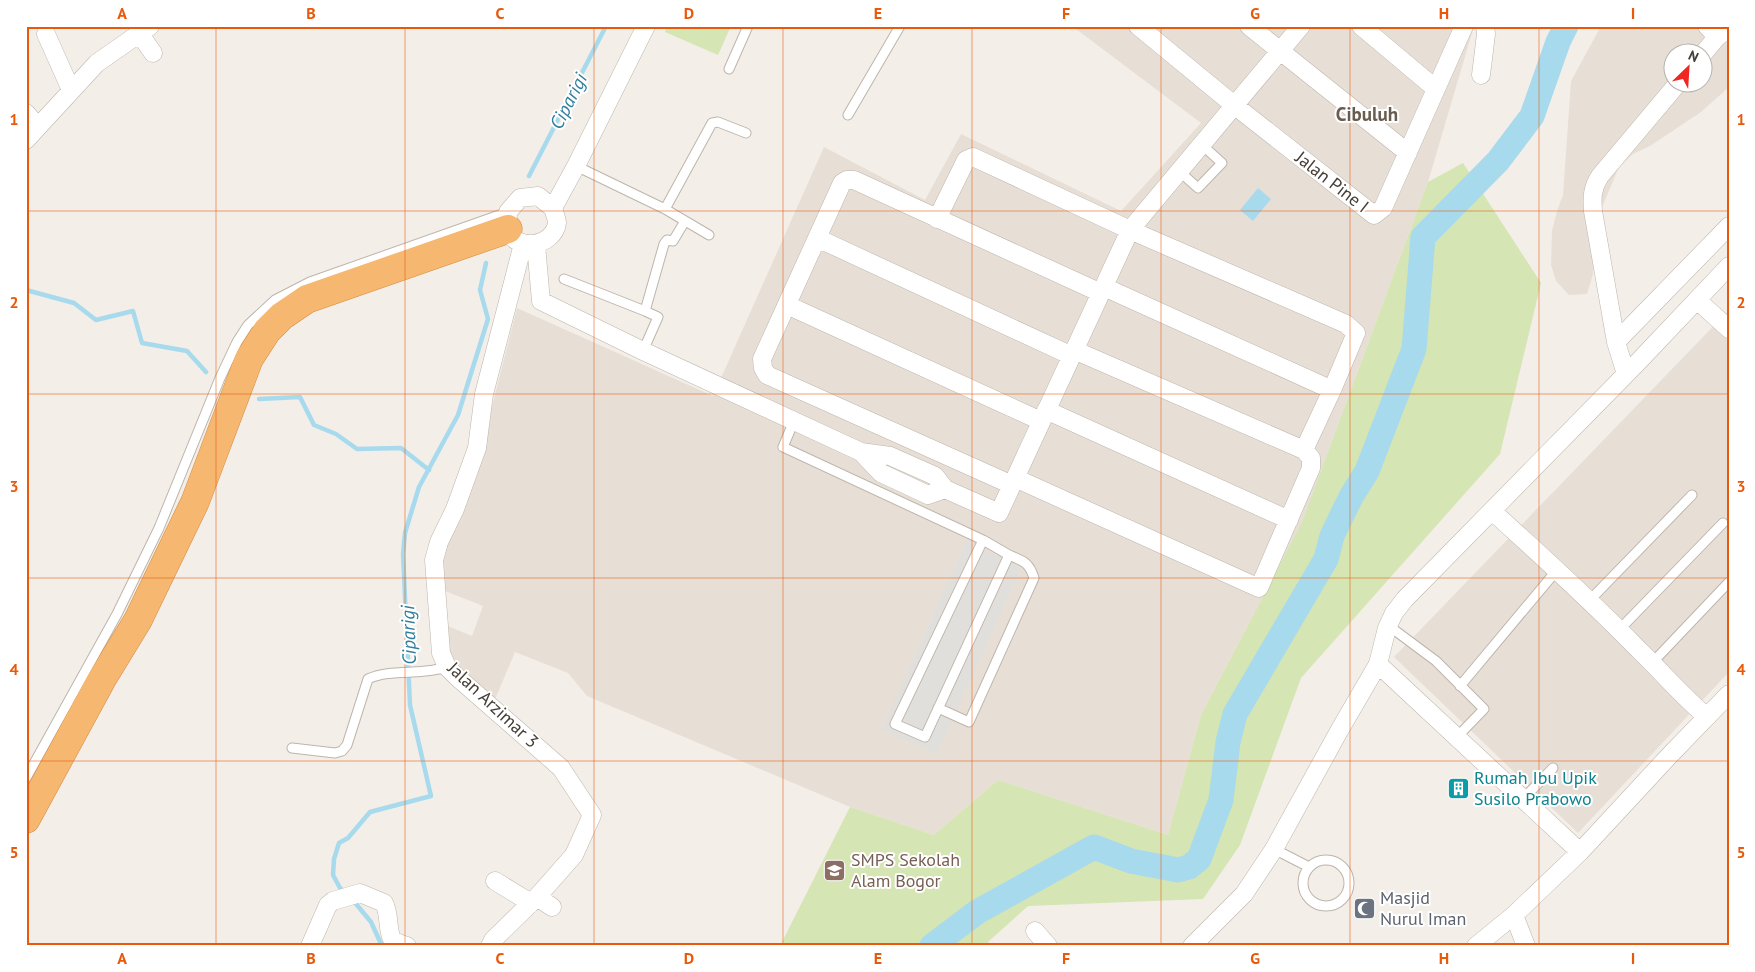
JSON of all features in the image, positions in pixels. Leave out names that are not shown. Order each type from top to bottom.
[{"type":"highway","points":[[26,819],[102,679],[138,620],[195,502],[249,359],[267,331],[282,316],[307,299],[518,233]]},
{"type":"street","points":[[553,208],[646,26]]},
{"type":"street","points":[[1138,26],[1234,105]]},
{"type":"street","points":[[1249,26],[1408,153],[1464,26]]},
{"type":"street","points":[[518,233],[550,238],[557,223],[553,208],[538,196],[520,198],[518,233],[541,300],[643,351],[861,452],[881,473],[928,494],[945,489],[999,513],[1130,230],[1301,26]]},
{"type":"street","points":[[1361,26],[1436,89]]},
{"type":"street","points":[[1481,76],[1486,26]]},
{"type":"street","points":[[26,140],[97,63],[145,29],[152,53]]},
{"type":"street","points":[[1711,42],[1718,31]]},
{"type":"street","points":[[46,34],[72,90]]},
{"type":"street","points":[[1626,374],[1616,342],[1593,212],[1592,196],[1600,176],[1671,92]]},
{"type":"street","name":"Jalan Pine I","points":[[1234,105],[1374,215],[1383,208],[1408,153]]},
{"type":"street","points":[[26,113],[38,127]]},
{"type":"street","points":[[938,219],[966,160],[973,157],[1130,230],[1346,324],[1356,333],[1304,450]]},
{"type":"street","points":[[817,238],[1073,353],[1304,450],[1311,458],[1312,468],[1259,588],[767,375],[763,368],[762,359],[787,305],[817,238],[842,183],[846,180],[854,180],[938,219],[1332,390]]},
{"type":"street","points":[[1616,342],[1729,226]]},
{"type":"street","name":"Jalan Arzimar 3","points":[[490,946],[493,940],[534,900],[574,856],[592,815],[561,768],[447,667],[441,653],[434,560],[439,542],[454,509],[477,448],[484,394],[518,233]]},
{"type":"street","points":[[1192,946],[1244,894],[1274,849],[1378,664],[1386,628],[1394,613],[1409,594],[1626,374],[1729,266]]},
{"type":"street","points":[[1663,295],[1684,314]]},
{"type":"street","points":[[1697,300],[1729,329]]},
{"type":"street","points":[[787,305],[1289,520]]},
{"type":"street","points":[[1492,511],[1557,570],[1693,706],[1707,717]]},
{"type":"street","points":[[1378,664],[1580,852]]},
{"type":"street","points":[[1476,946],[1514,915],[1580,852],[1729,694]]},
{"type":"street","points":[[495,881],[552,908]]},
{"type":"street","points":[[310,946],[328,905],[339,898],[360,893],[384,903],[388,914],[391,937],[396,942],[407,946]]},
{"type":"street","points":[[1514,915],[1526,946]]},
{"type":"street","points":[[1035,931],[1048,946]]},
{"type":"lane","points":[[729,69],[748,26]]},
{"type":"lane","points":[[848,115],[896,28]]},
{"type":"lane","points":[[665,209],[712,123],[718,122],[746,133]]},
{"type":"lane","points":[[1179,171],[1198,188],[1222,163],[1201,144]]},
{"type":"lane","points":[[576,166],[665,209],[709,235]]},
{"type":"lane","points":[[646,311],[664,244],[667,240],[673,241],[685,221]]},
{"type":"lane","points":[[26,778],[117,614],[159,528],[220,378],[237,342],[248,325],[275,300],[310,282],[518,233]]},
{"type":"lane","points":[[564,279],[658,316],[643,351]]},
{"type":"lane","points":[[794,421],[783,447],[983,540],[1026,563],[1031,569],[1034,578],[969,722],[938,708]]},
{"type":"lane","points":[[1589,601],[1692,495]]},
{"type":"lane","points":[[1619,630],[1723,524]]},
{"type":"lane","points":[[983,540],[895,724],[925,737],[1009,555]]},
{"type":"lane","points":[[1460,686],[1557,570]]},
{"type":"lane","points":[[1652,663],[1729,582]]},
{"type":"lane","points":[[1386,628],[1393,629],[1436,660],[1484,709],[1457,736]]},
{"type":"lane","points":[[292,748],[334,753],[342,751],[347,745],[368,679],[375,676],[418,673],[447,667]]},
{"type":"lane","points":[[1523,799],[1553,768]]},
{"type":"lane","points":[[1274,849],[1309,867]]},
{"type":"lane","points":[[1332,860],[1342,866],[1349,876],[1349,889],[1343,899],[1333,905],[1321,906],[1310,900],[1304,889],[1304,878],[1309,867],[1319,861],[1332,860]]},
{"type":"shaded area","points":[[1072,26],[1474,26],[1428,182],[1302,522],[1201,715],[1168,835],[998,780],[934,835],[850,807],[587,696],[568,673],[515,652],[493,704],[449,660],[445,625],[472,636],[483,606],[440,589],[437,561],[481,450],[517,308],[713,396],[824,147],[925,200],[961,134],[1121,211],[1201,123]]},
{"type":"shaded area","points":[[1601,26],[1729,26],[1729,87],[1701,112],[1650,146],[1633,154],[1619,167],[1602,207],[1598,225],[1593,274],[1587,294],[1569,295],[1556,281],[1551,265],[1552,231],[1563,195],[1571,81]]},
{"type":"shaded area","points":[[1729,310],[1729,672],[1578,833],[1394,657]]},
{"type":"shaded area","points":[[966,541],[1022,567],[937,755],[881,730]]},
{"type":"green space","points":[[667,26],[731,26],[718,55],[665,32]]},
{"type":"green space","points":[[1463,163],[1541,283],[1500,454],[1301,678],[1240,845],[1203,899],[1028,906],[988,942],[990,946],[780,946],[850,807],[934,835],[998,780],[1168,835],[1201,715],[1302,522],[1428,182]]},
{"type":"water","points":[[1258,188],[1271,199],[1253,221],[1240,210]]},
{"type":"waterway","name":"Ciparigi","points":[[529,176],[606,26]]},
{"type":"waterway","points":[[932,946],[977,912],[1094,847],[1131,861],[1178,870],[1189,867],[1199,859],[1221,800],[1228,742],[1235,714],[1326,559],[1332,536],[1352,495],[1367,471],[1414,349],[1423,237],[1498,161],[1532,116],[1558,42],[1566,26]]},
{"type":"waterway","name":"Ciparigi","points":[[345,892],[340,888],[333,875],[334,859],[339,843],[348,838],[370,812],[431,796],[410,705],[403,554],[405,533],[419,487],[458,415],[488,319],[480,290],[486,263]]},
{"type":"waterway","points":[[26,290],[74,303],[96,320],[133,311],[142,343],[187,351],[206,372]]},
{"type":"waterway","points":[[259,399],[300,397],[314,425],[336,434],[357,449],[401,448],[429,470]]},
{"type":"waterway","name":"Ciparigi","points":[[352,899],[371,922],[382,946]]},
{"type":"place","name":"Rumah Ibu Upik Susilo Prabowo","points":[[1458,788]]},
{"type":"place","name":"SMPS Sekolah Alam Bogor","points":[[835,870]]},
{"type":"place","name":"Masjid Nurul Iman","points":[[1364,908]]},
{"type":"district","name":"Cibuluh","points":[[1367,114]]}]
